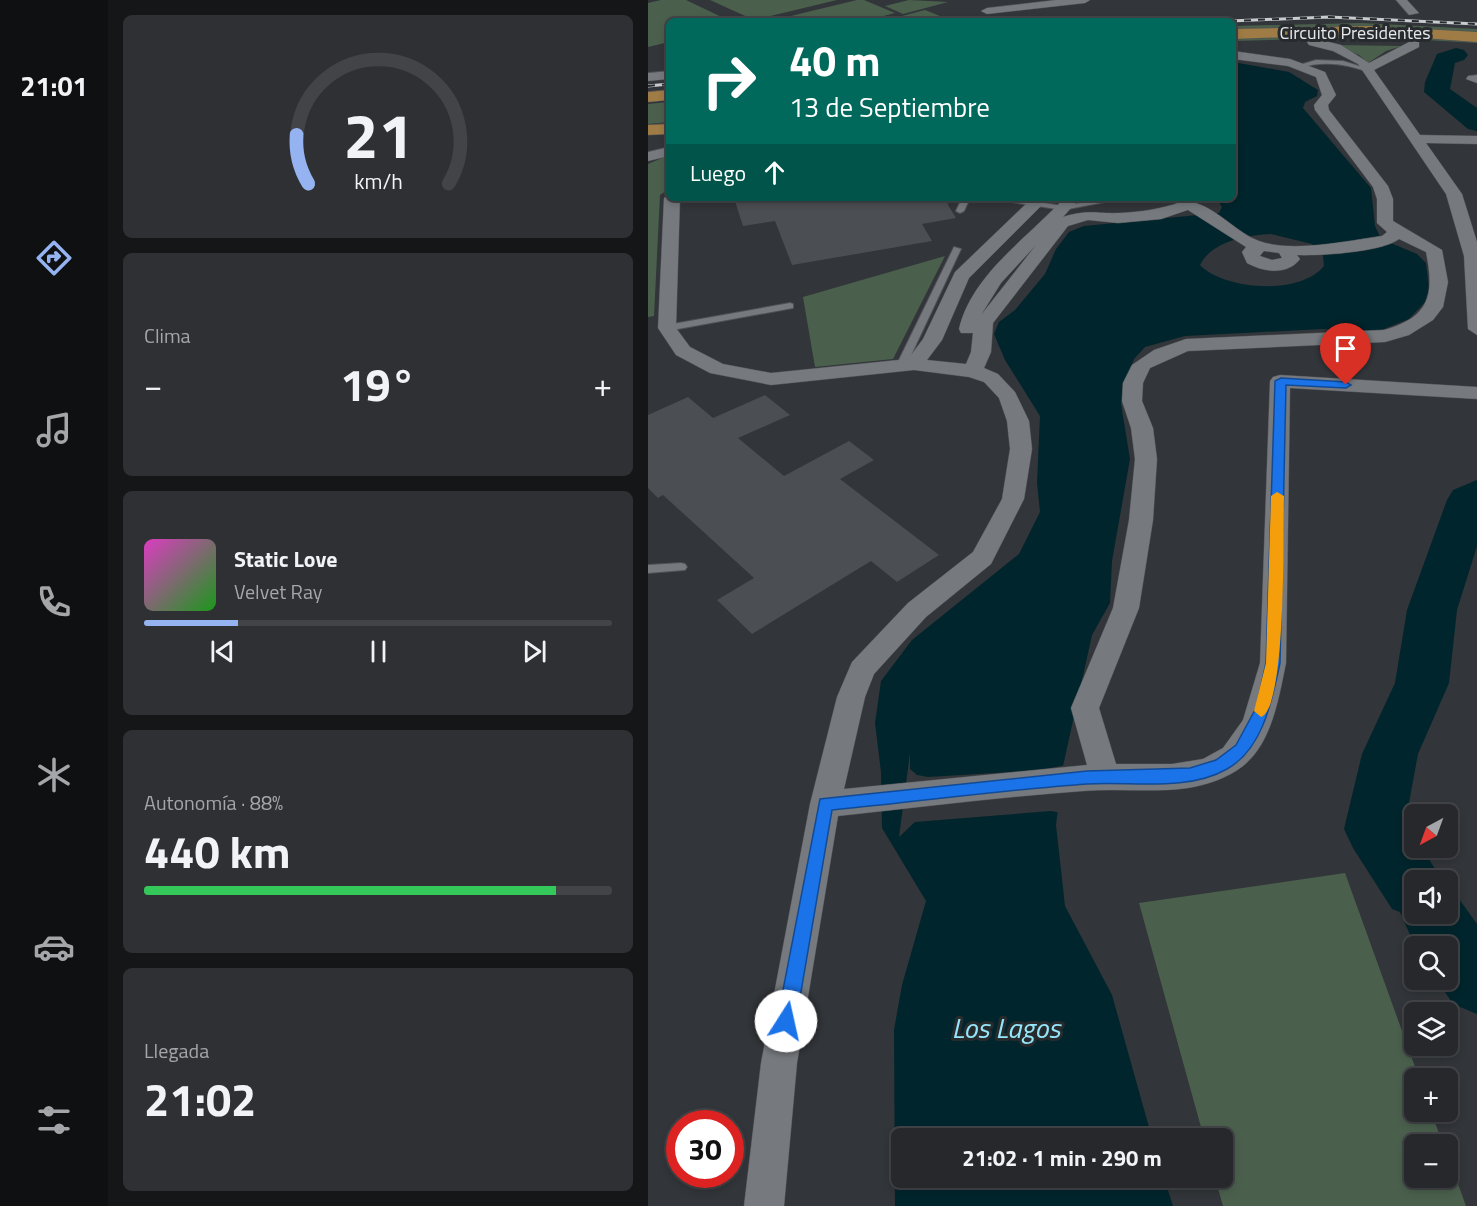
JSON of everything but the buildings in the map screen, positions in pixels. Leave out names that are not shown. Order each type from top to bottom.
[{"type":"main road","name":"Circuito Presidentes","points":[[1236,34],[1370,30],[1477,37]]},
{"type":"main road","name":"Circuito Presidentes","points":[[1236,43],[1313,42],[1477,46]]},
{"type":"main road","points":[[648,97],[666,95]]},
{"type":"main road","points":[[648,130],[666,129]]},
{"type":"street","points":[[981,0],[993,18]]},
{"type":"street","points":[[987,11],[1010,4],[1085,0]]},
{"type":"street","points":[[1401,0],[1413,13]]},
{"type":"street","points":[[1313,42],[1352,54],[1368,69],[1454,194],[1473,256],[1477,329]]},
{"type":"street","points":[[1368,69],[1415,44]]},
{"type":"street","points":[[1236,56],[1299,66],[1321,75],[1329,95],[1321,105],[1322,110],[1380,186],[1385,199],[1385,223],[1392,237]]},
{"type":"street","points":[[648,77],[666,75]]},
{"type":"street","points":[[1417,139],[1477,140]]},
{"type":"street","points":[[648,157],[666,152]]},
{"type":"street","points":[[672,201],[667,328],[683,351],[717,369],[771,379],[908,365],[973,370],[991,378],[1008,396],[1018,422],[1021,449],[1013,499],[982,558],[916,610],[862,669],[850,697],[839,802],[779,1063],[764,1206]]},
{"type":"street","points":[[908,365],[932,340],[961,276],[1037,201]]},
{"type":"street","points":[[973,370],[968,345],[968,324],[987,285],[1068,203]]},
{"type":"street","points":[[973,370],[981,352],[984,323],[1062,223],[1087,215],[1118,218],[1161,214],[1193,204],[1257,247],[1250,252],[1253,259],[1270,265],[1288,262],[1291,256],[1284,249],[1318,251],[1392,237],[1422,242],[1434,250],[1440,294],[1436,306],[1424,319],[1407,331],[1385,336],[1186,345],[1161,354],[1142,365],[1133,383],[1132,401],[1142,428],[1146,459],[1141,520],[1126,608],[1085,708],[1096,777]]},
{"type":"street","points":[[839,802],[1096,777],[1190,775],[1221,765],[1242,749],[1263,708],[1273,663],[1281,381],[1477,393]]},
{"type":"lane","points":[[1299,66],[1312,62],[1333,62],[1368,69]]},
{"type":"lane","points":[[960,211],[965,201]]},
{"type":"lane","points":[[1037,201],[1068,203],[1090,201]]},
{"type":"lane","points":[[908,365],[957,249]]},
{"type":"lane","points":[[667,328],[790,306]]},
{"type":"lane","points":[[648,569],[681,567]]},
{"type":"green space","points":[[661,0],[686,0],[724,18],[666,18],[666,43],[648,47],[648,3]]},
{"type":"green space","points":[[710,0],[837,0],[762,18],[750,18]]},
{"type":"green space","points":[[857,0],[864,0],[895,13],[876,18],[782,18]]},
{"type":"green space","points":[[909,0],[948,2],[903,14],[885,6]]},
{"type":"green space","points":[[925,10],[945,18],[894,18]]},
{"type":"green space","points":[[1361,23],[1477,29],[1477,34],[1236,31],[1236,26]]},
{"type":"green space","points":[[1371,33],[1477,40],[1477,43],[1373,37],[1236,41],[1236,38]]},
{"type":"green space","points":[[1335,45],[1402,46],[1386,51],[1368,63],[1359,55]]},
{"type":"green space","points":[[666,102],[666,122],[648,124],[648,104]]},
{"type":"green space","points":[[666,156],[666,191],[660,195],[654,316],[648,317],[648,164]]},
{"type":"green space","points":[[945,256],[893,359],[815,367],[803,297]]},
{"type":"green space","points":[[1345,873],[1404,1036],[1404,1056],[1411,1056],[1415,1068],[1404,1068],[1404,1122],[1435,1122],[1439,1134],[1404,1134],[1404,1188],[1458,1188],[1458,1184],[1466,1206],[1223,1206],[1218,1188],[1233,1188],[1233,1128],[1201,1128],[1139,903]]},
{"type":"water","name":"Los Lagos","points":[[1236,63],[1289,72],[1318,90],[1317,96],[1305,102],[1303,108],[1371,188],[1375,226],[1381,239],[1417,254],[1426,263],[1429,289],[1425,302],[1409,319],[1379,331],[1322,329],[1185,336],[1145,347],[1134,359],[1126,379],[1121,404],[1130,459],[1112,561],[1110,603],[1092,635],[1063,766],[1056,825],[1065,906],[1112,995],[1149,1128],[895,1128],[894,1030],[902,985],[926,901],[882,828],[881,772],[875,723],[881,681],[912,640],[1019,554],[1040,512],[1037,483],[1040,416],[1005,360],[994,334],[999,322],[1015,310],[1045,274],[1056,249],[1069,232],[1084,226],[1219,213],[1222,207],[1218,201],[1236,201]],"holes":[[[1271,234],[1312,244],[1323,255],[1324,266],[1313,276],[1298,282],[1262,286],[1226,280],[1200,265],[1213,250],[1221,245],[1241,238]]]},
{"type":"water","name":"Los Lagos","points":[[895,1188],[1167,1188],[1173,1206],[895,1206]]},
{"type":"pier","points":[[910,753],[910,769],[917,775],[928,777],[1040,770],[1066,765],[1061,813],[1051,811],[915,822],[899,837]]},
{"type":"waterway","points":[[1456,55],[1445,59],[1437,82],[1437,92],[1469,114],[1477,123]]},
{"type":"waterway","points":[[1404,873],[1374,829],[1390,754],[1422,683],[1432,610],[1469,500],[1477,495]]},
{"type":"waterway","points":[[1438,924],[1477,980]]},
{"type":"railway","points":[[1236,21],[1329,17],[1477,24]]},
{"type":"railway","points":[[648,86],[666,84]]},
{"type":"slow traffic","points":[[1261,711],[1273,663],[1277,496]]},
{"type":"route","points":[[786,1021],[825,804],[1087,777],[1190,775],[1221,765],[1242,749],[1263,708],[1273,663],[1281,381],[1346,385]]}]
